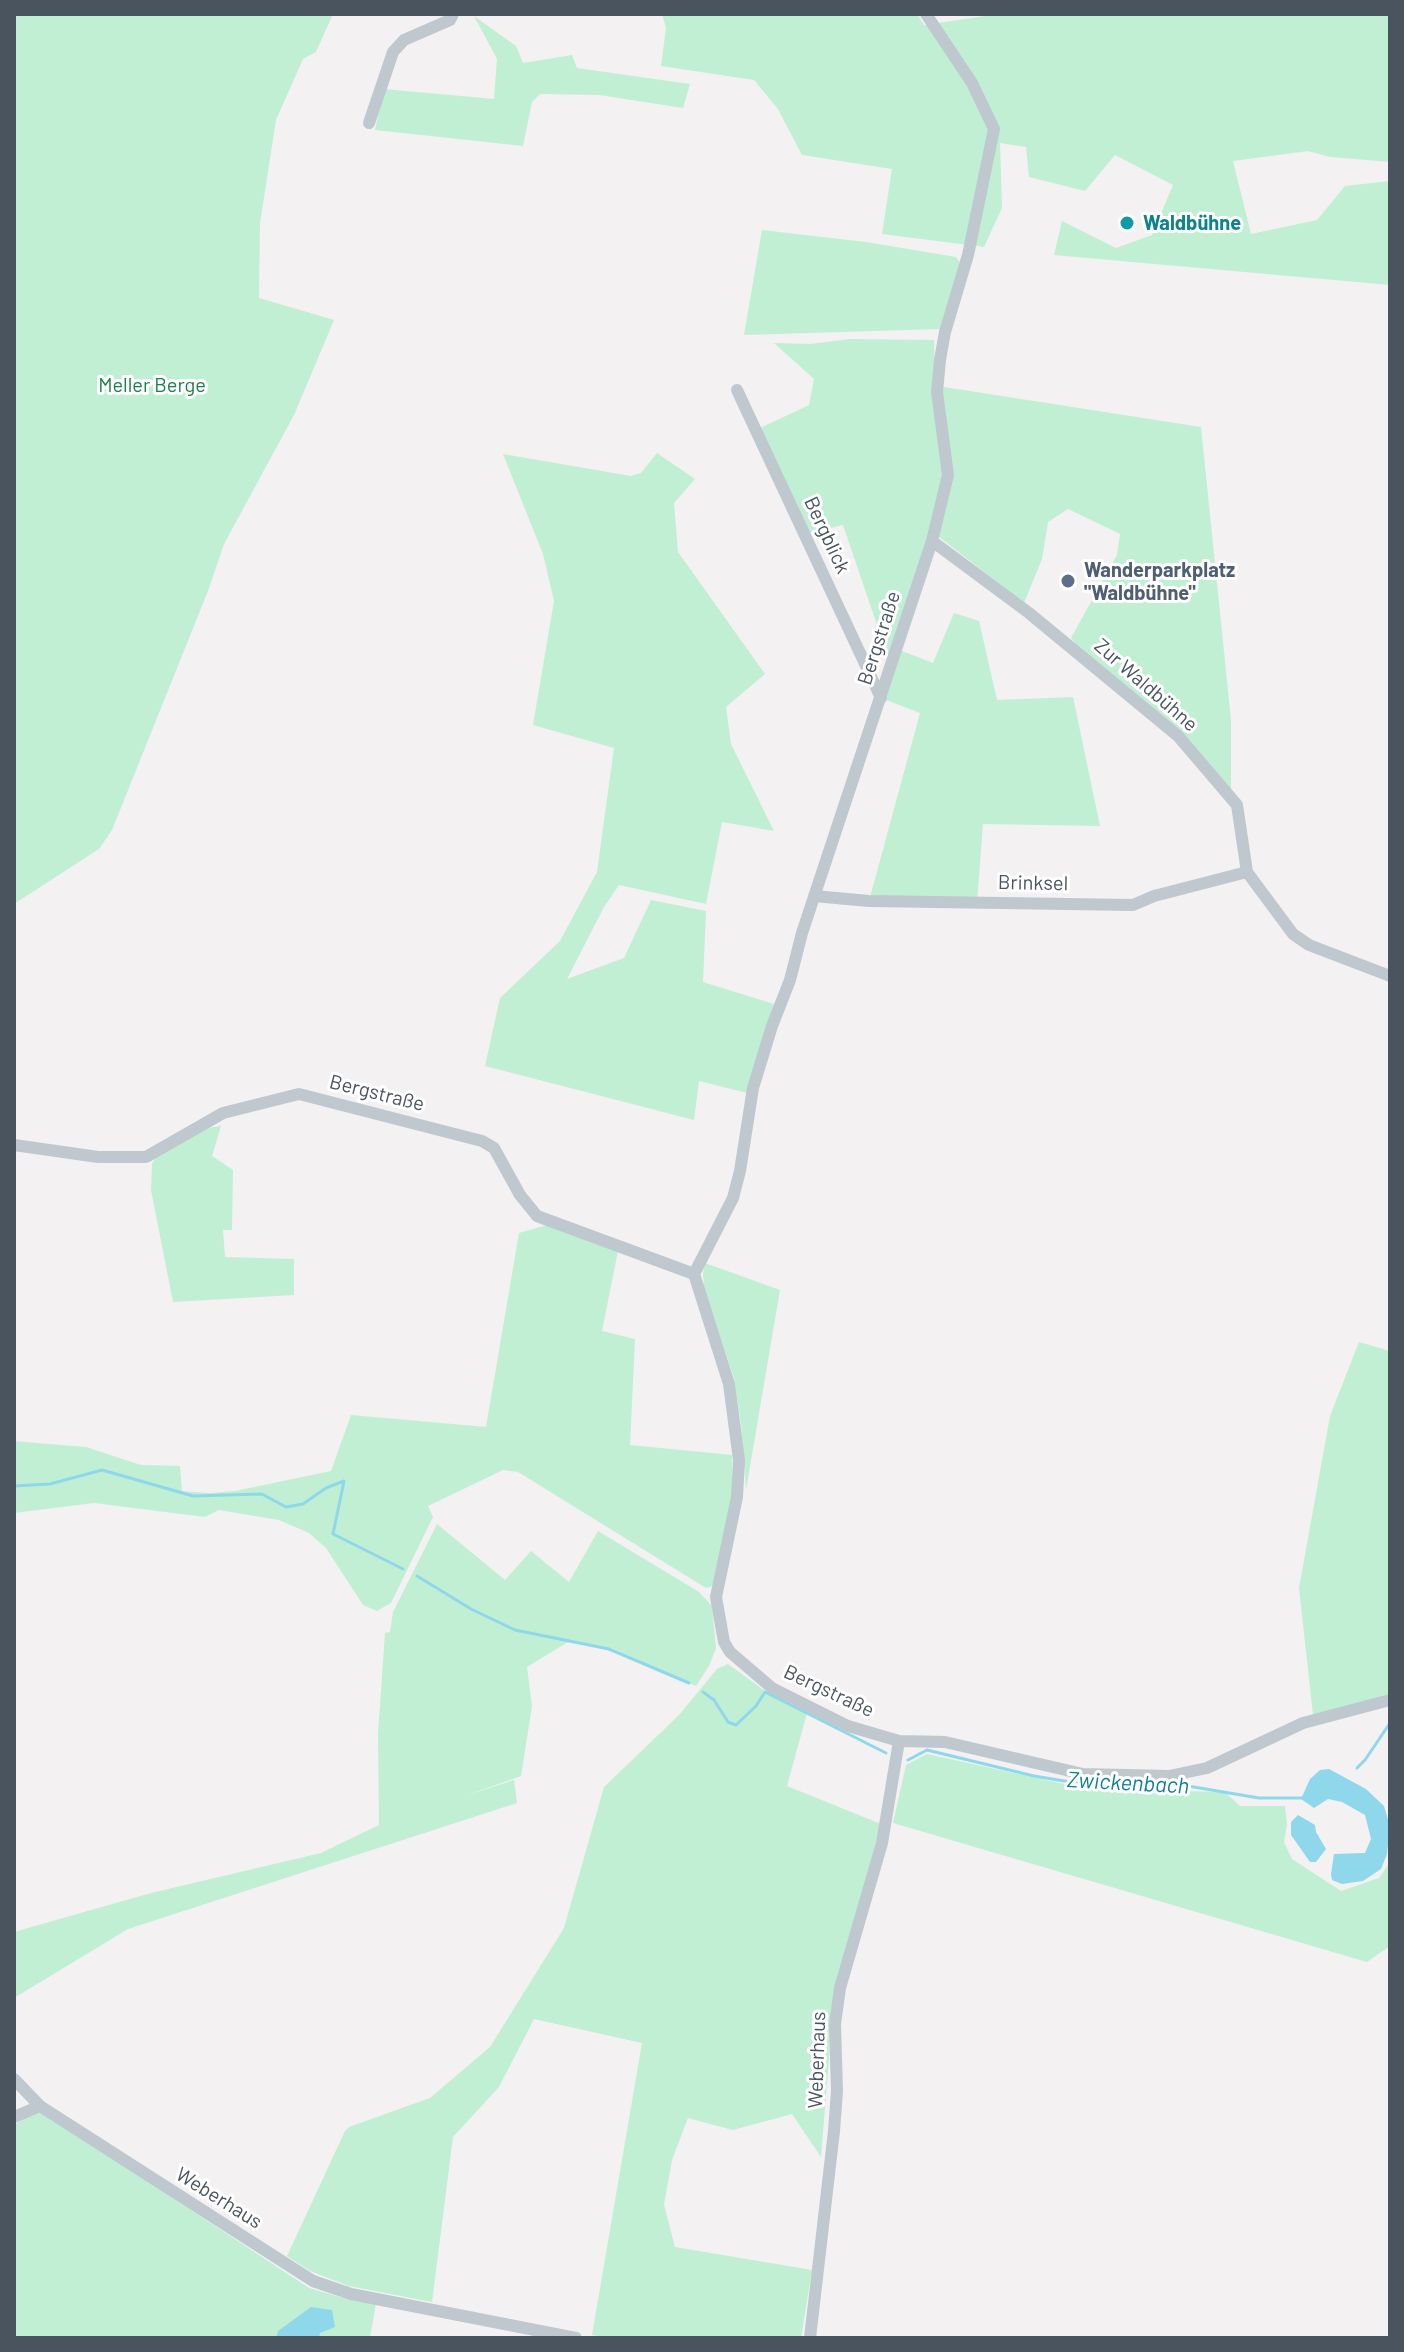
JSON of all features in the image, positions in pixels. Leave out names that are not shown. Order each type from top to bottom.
[{"type":"street","points":[[369,123],[393,52],[404,40],[450,20],[453,14]]},
{"type":"street","name":"Bergstraße","points":[[926,14],[972,83],[994,129],[968,255],[940,360],[937,392],[948,475],[932,541],[753,1088],[733,1198],[694,1274],[729,1384],[739,1460],[737,1497],[716,1597],[724,1642],[730,1652],[772,1688],[848,1726],[899,1741],[945,1742],[1083,1774],[1169,1776],[1207,1768],[1303,1723],[1390,1700]]},
{"type":"street","name":"Bergblick","points":[[737,390],[881,698]]},
{"type":"street","name":"Zur Waldbühne","points":[[932,541],[1029,613],[1178,736],[1237,805],[1247,872],[1293,934],[1309,945],[1390,976]]},
{"type":"street","name":"Brinksel","points":[[814,896],[869,901],[1133,905],[1154,896],[1247,872]]},
{"type":"street","name":"Bergstraße","points":[[14,1145],[98,1157],[146,1157],[223,1113],[299,1094],[482,1141],[494,1148],[520,1195],[537,1216],[694,1274]]},
{"type":"street","name":"Weberhaus","points":[[810,2338],[834,2131],[837,2091],[835,2024],[840,1988],[882,1843],[899,1741]]},
{"type":"street","name":"Weberhaus","points":[[14,2079],[40,2106],[313,2281],[351,2294],[576,2338]]},
{"type":"street","points":[[14,2117],[40,2106]]},
{"type":"green space","name":"Meller Berge","points":[[14,14],[333,14],[316,52],[303,59],[276,120],[260,223],[259,298],[334,320],[294,415],[224,544],[112,830],[99,849],[14,904]]},
{"type":"green space","points":[[662,14],[917,14],[924,25],[999,14],[1390,14],[1390,162],[1330,157],[1308,151],[1233,161],[1251,234],[1317,220],[1345,186],[1390,181],[1390,285],[1054,255],[1062,221],[1116,248],[1152,235],[1173,185],[1115,155],[1085,191],[1029,177],[1026,147],[1000,143],[1002,208],[984,247],[882,234],[892,169],[802,155],[778,109],[754,80],[661,66],[666,28]]},
{"type":"green space","points":[[474,16],[516,46],[523,63],[572,55],[577,68],[690,84],[683,108],[599,95],[540,94],[532,102],[523,146],[375,130],[384,89],[494,99],[497,59]]},
{"type":"green space","points":[[762,230],[866,242],[956,257],[961,264],[940,329],[744,335]]},
{"type":"green space","points":[[850,339],[934,340],[935,388],[1201,427],[1231,720],[1231,792],[1181,733],[1071,638],[1117,555],[1120,534],[1068,509],[1048,522],[1042,559],[1024,603],[938,536],[897,649],[933,663],[954,613],[979,621],[997,700],[1073,697],[1100,826],[983,824],[977,902],[869,901],[920,713],[881,698],[891,666],[843,525],[807,534],[756,430],[809,405],[814,379],[774,343],[810,344]]},
{"type":"green space","points":[[657,453],[695,479],[674,503],[678,552],[765,674],[726,707],[731,744],[774,831],[722,822],[706,904],[619,885],[604,907],[567,979],[624,958],[651,900],[706,911],[703,982],[774,1004],[747,1093],[699,1081],[694,1120],[485,1066],[500,998],[560,941],[597,872],[614,748],[533,725],[554,601],[543,554],[503,454],[631,476],[641,473]]},
{"type":"green space","points":[[221,1126],[212,1156],[233,1170],[232,1230],[223,1230],[225,1257],[294,1259],[294,1295],[173,1302],[151,1190],[152,1164],[157,1155],[207,1128]]},
{"type":"green space","points":[[547,1225],[618,1251],[602,1331],[635,1339],[630,1445],[732,1455],[732,1498],[714,1586],[706,1588],[518,1472],[503,1470],[428,1506],[433,1517],[391,1603],[377,1611],[363,1605],[326,1548],[309,1533],[279,1520],[219,1510],[205,1517],[94,1503],[14,1513],[14,1441],[86,1447],[141,1465],[180,1466],[182,1491],[210,1493],[235,1491],[331,1471],[351,1415],[486,1427],[519,1233]]},
{"type":"green space","points":[[705,1263],[780,1290],[746,1490],[734,1378],[704,1289]]},
{"type":"green space","points":[[1359,1342],[1390,1351],[1390,1694],[1313,1715],[1299,1588],[1330,1416]]},
{"type":"green space","points":[[437,1524],[505,1580],[531,1551],[569,1582],[598,1531],[699,1592],[712,1606],[716,1648],[709,1666],[696,1686],[612,1648],[568,1642],[527,1667],[532,1706],[521,1776],[462,1797],[514,1780],[517,1803],[128,1929],[14,1998],[14,1932],[151,1893],[321,1853],[379,1825],[378,1734],[385,1633],[390,1632],[393,1612]]},
{"type":"green space","points":[[728,1664],[765,1691],[807,1713],[787,1786],[881,1824],[834,1996],[821,2157],[792,2114],[733,2130],[688,2118],[672,2160],[664,2205],[675,2247],[812,2270],[801,2338],[609,2338],[592,2335],[642,2043],[534,2019],[499,2087],[453,2137],[432,2302],[349,2286],[310,2271],[287,2256],[345,2131],[430,2098],[490,2047],[564,1928],[604,1787],[679,1715],[717,1669]]},
{"type":"green space","points":[[927,1754],[1087,1789],[1225,1792],[1240,1806],[1285,1806],[1287,1824],[1284,1842],[1292,1859],[1341,1891],[1379,1878],[1390,1862],[1390,1946],[1367,1962],[893,1823],[906,1765]]},
{"type":"green space","points":[[38,2109],[309,2288],[347,2299],[376,2303],[370,2338],[319,2338],[319,2333],[278,2331],[276,2338],[14,2338],[14,2125]]},
{"type":"water","points":[[1329,1769],[1366,1789],[1384,1806],[1390,1826],[1387,1854],[1381,1869],[1363,1881],[1342,1884],[1332,1880],[1331,1874],[1334,1854],[1365,1853],[1371,1839],[1365,1815],[1342,1802],[1328,1799],[1314,1808],[1301,1799],[1310,1779],[1320,1770]]},
{"type":"water","points":[[1298,1815],[1315,1825],[1326,1849],[1316,1862],[1310,1862],[1291,1835],[1291,1822]]},
{"type":"water","points":[[311,2307],[332,2310],[335,2327],[320,2333],[319,2338],[276,2338],[278,2331]]},
{"type":"waterway","name":"Zwickenbach","points":[[14,1486],[50,1484],[102,1470],[193,1496],[262,1494],[286,1507],[303,1504],[326,1488],[344,1481],[333,1534],[403,1569]]},
{"type":"waterway","name":"Zwickenbach","points":[[417,1576],[471,1609],[515,1630],[609,1649],[689,1683]]},
{"type":"waterway","name":"Zwickenbach","points":[[703,1692],[714,1700],[728,1722],[736,1725],[756,1706],[765,1692],[886,1753]]},
{"type":"waterway","name":"Zwickenbach","points":[[1357,1768],[1390,1723]]},
{"type":"waterway","name":"Zwickenbach","points":[[908,1760],[927,1750],[1034,1776],[1082,1784],[1176,1784],[1259,1798],[1305,1798]]},
{"type":"place","name":"Waldbühne","points":[[1127,223]]},
{"type":"place","name":"Wanderparkplatz \"Waldbühne\"","points":[[1068,581]]}]
